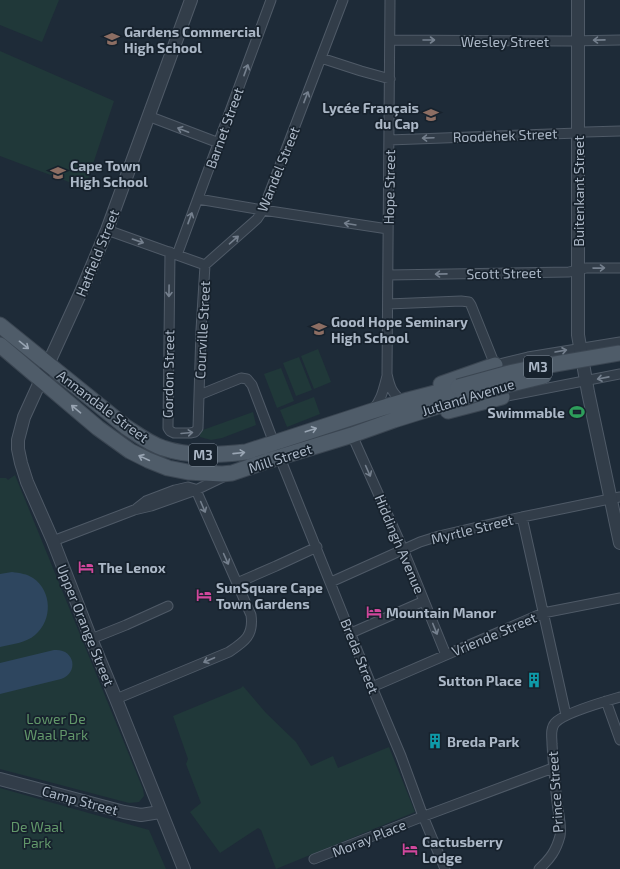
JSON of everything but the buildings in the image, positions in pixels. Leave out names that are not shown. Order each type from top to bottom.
[{"type":"main road","name":"M3","points":[[0,325],[48,365]]},
{"type":"main road","name":"M3","points":[[0,345],[41,381]]},
{"type":"main road","name":"Jutland Avenue","points":[[359,433],[509,373],[620,353]]},
{"type":"main road","name":"Jutland Avenue","points":[[405,401],[487,390],[534,378],[620,363]]},
{"type":"main road","name":"Annandale Street","points":[[48,365],[126,427],[140,437],[163,448],[192,454],[226,454],[246,452],[274,443]]},
{"type":"main road","points":[[405,401],[442,383],[495,365]]},
{"type":"main road","name":"Annandale Street","points":[[41,381],[106,434],[136,454],[168,468],[205,473],[232,473]]},
{"type":"main road","points":[[359,433],[502,397]]},
{"type":"main road","name":"Mill Street","points":[[274,443],[405,401]]},
{"type":"main road","name":"Mill Street","points":[[232,473],[359,433]]},
{"type":"street","name":"Hatfield Street","points":[[41,381],[107,230],[191,0]]},
{"type":"street","name":"Barnet Street","points":[[173,254],[198,199],[271,0]]},
{"type":"street","name":"Wandel Street","points":[[205,265],[257,219],[263,210],[343,0]]},
{"type":"street","name":"Hope Street","points":[[390,0],[388,374],[392,392],[405,401]]},
{"type":"street","name":"Buitenkant Street","points":[[578,0],[578,335],[587,381],[615,498],[620,542]]},
{"type":"street","name":"Wesley Street","points":[[390,40],[620,40]]},
{"type":"street","points":[[321,58],[390,79]]},
{"type":"street","points":[[148,116],[219,143]]},
{"type":"street","name":"Roodehek Street","points":[[390,140],[620,131]]},
{"type":"street","points":[[198,199],[388,229]]},
{"type":"street","points":[[107,230],[205,265]]},
{"type":"street","name":"Gordon Street","points":[[173,254],[168,428],[170,431],[174,433],[195,432],[198,428],[199,395]]},
{"type":"street","name":"Courville Street","points":[[199,395],[205,265]]},
{"type":"street","name":"Scott Street","points":[[388,275],[561,272],[586,268],[620,268]]},
{"type":"street","points":[[388,304],[469,302],[495,365],[528,357],[620,342]]},
{"type":"street","name":"Hope Street","points":[[372,411],[382,395],[388,374]]},
{"type":"street","points":[[502,397],[620,374]]},
{"type":"street","name":"Breda Street","points":[[199,395],[241,378],[247,379],[252,385],[445,869]]},
{"type":"street","name":"Upper Orange Street","points":[[41,381],[24,417],[18,440],[21,463],[27,482],[53,541],[184,869]]},
{"type":"street","name":"Hiddingh Avenue","points":[[359,433],[403,549],[446,655]]},
{"type":"street","name":"Mill Street","points":[[53,541],[134,510],[146,501],[175,490],[188,487],[196,490],[232,473]]},
{"type":"street","points":[[116,699],[229,652],[238,646],[250,634],[252,628],[251,615],[196,490]]},
{"type":"street","name":"Myrtle Street","points":[[331,582],[403,549],[439,536],[615,498]]},
{"type":"street","points":[[522,517],[566,715],[620,697]]},
{"type":"street","points":[[237,583],[316,547]]},
{"type":"street","name":"Vriende Street","points":[[372,687],[543,613],[620,598]]},
{"type":"street","points":[[351,633],[424,601]]},
{"type":"street","points":[[91,639],[168,606]]},
{"type":"street","points":[[606,701],[620,740]]},
{"type":"street","name":"Prince Street","points":[[539,869],[549,860],[556,846],[560,833],[553,768],[552,728],[556,722],[566,715]]},
{"type":"street","name":"Moray Place","points":[[314,860],[423,816],[553,768]]},
{"type":"street","name":"Camp Street","points":[[0,778],[124,812],[141,815],[160,812]]},
{"type":"street","points":[[549,860],[554,869]]},
{"type":"green space","points":[[0,0],[59,0],[42,42],[0,25]]},
{"type":"green space","points":[[0,51],[114,101],[85,188],[0,156]]},
{"type":"green space","points":[[318,349],[331,382],[314,389],[301,356]]},
{"type":"green space","points":[[299,357],[312,390],[296,396],[283,363]]},
{"type":"green space","points":[[281,368],[294,401],[277,408],[264,374]]},
{"type":"green space","points":[[314,397],[320,414],[287,427],[280,410]]},
{"type":"green space","points":[[253,412],[256,425],[222,438],[211,440],[200,437],[200,431]]},
{"type":"green space","name":"Lower De Waal Park","points":[[15,475],[143,789],[144,796],[139,802],[129,803],[0,769],[0,478],[6,478],[8,480]]},
{"type":"green space","points":[[243,686],[266,713],[296,742],[311,766],[333,756],[338,768],[389,747],[415,812],[276,869],[261,830],[258,828],[220,853],[190,812],[201,803],[186,764],[188,759],[173,716]]},
{"type":"green space","name":"De Waal Park","points":[[0,788],[149,830],[166,869],[0,869]]},
{"type":"water","points":[[12,572],[21,573],[33,578],[44,590],[48,606],[47,614],[41,629],[31,638],[19,643],[0,647],[0,574]]},
{"type":"water","points":[[54,650],[61,650],[70,656],[72,666],[71,671],[67,676],[61,679],[0,694],[0,663]]},
{"type":"place","name":"Gardens Commercial High School","points":[[112,39]]},
{"type":"place","name":"Lycée Français du Cap","points":[[431,115]]},
{"type":"place","name":"Cape Town High School","points":[[58,173]]},
{"type":"place","name":"Good Hope Seminary High School","points":[[319,329]]},
{"type":"place","name":"Swimmable","points":[[577,412]]},
{"type":"place","name":"The Lenox","points":[[86,567]]},
{"type":"place","name":"SunSquare Cape Town Gardens","points":[[204,595]]},
{"type":"place","name":"Mountain Manor","points":[[374,612]]},
{"type":"place","name":"Sutton Place","points":[[534,680]]},
{"type":"place","name":"Breda Park","points":[[435,741]]},
{"type":"place","name":"Cactusberry Lodge","points":[[410,849]]}]
